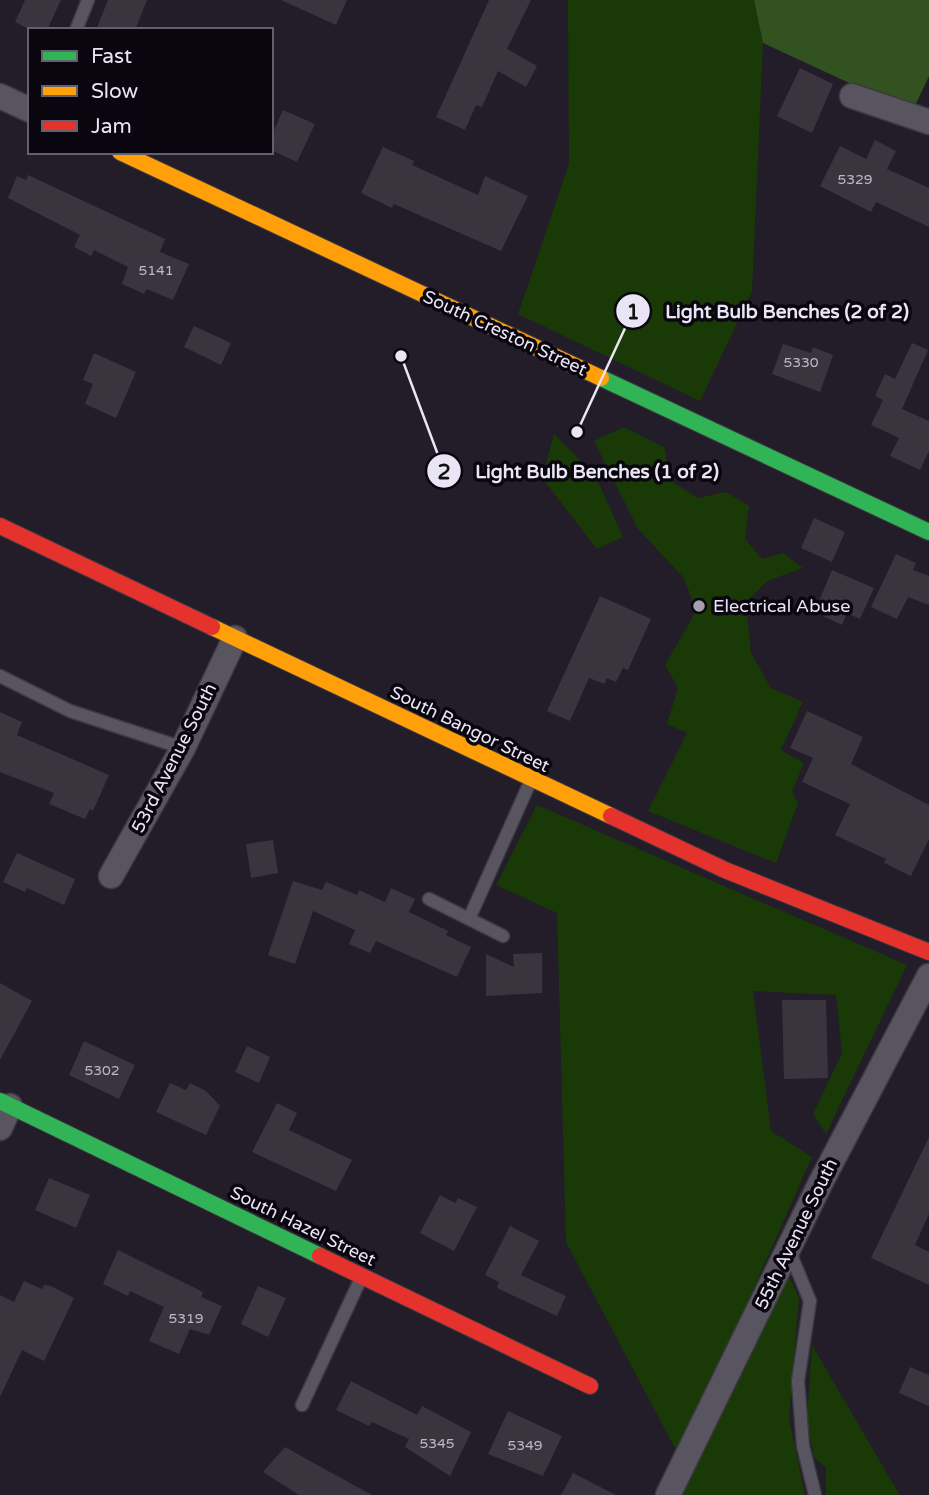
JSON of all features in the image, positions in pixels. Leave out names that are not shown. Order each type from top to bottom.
[{"type":"street","points":[[0,96],[28,109]]},
{"type":"street","points":[[852,96],[929,122]]},
{"type":"street","name":"South Creston Street","points":[[124,154],[929,532]]},
{"type":"street","name":"South Bangor Street","points":[[0,526],[725,870],[929,952]]},
{"type":"street","name":"53rd Avenue South","points":[[111,876],[183,748],[235,638]]},
{"type":"street","name":"55th Avenue South","points":[[668,1495],[788,1247],[929,976]]},
{"type":"street","name":"South Hazel Street","points":[[4,1111],[363,1276],[590,1385]]},
{"type":"lane","points":[[77,28],[88,0]]},
{"type":"lane","points":[[0,676],[70,711],[183,748]]},
{"type":"lane","points":[[469,919],[531,780]]},
{"type":"lane","points":[[429,899],[503,936]]},
{"type":"lane","points":[[788,1247],[810,1301],[798,1381],[803,1446],[815,1495]]},
{"type":"lane","points":[[302,1405],[363,1276]]},
{"type":"green space","points":[[568,0],[754,0],[763,43],[752,292],[700,401],[518,314],[569,164]]},
{"type":"green space","points":[[754,0],[929,0],[929,76],[912,112],[763,43]]},
{"type":"green space","points":[[624,427],[664,447],[671,481],[698,498],[726,492],[749,506],[745,539],[762,559],[783,553],[803,568],[767,581],[746,602],[751,653],[771,688],[803,702],[781,750],[804,763],[792,792],[798,803],[776,863],[648,811],[687,733],[667,724],[678,688],[665,665],[696,611],[684,578],[638,529],[594,441]]},
{"type":"green space","points":[[554,434],[595,475],[623,537],[597,549],[542,478]]},
{"type":"green space","points":[[537,805],[907,965],[826,1134],[813,1114],[842,1053],[836,995],[753,991],[771,1131],[812,1157],[679,1456],[566,1242],[557,913],[496,885]]},
{"type":"green space","points":[[788,1274],[799,1298],[789,1418],[805,1495],[683,1495]]},
{"type":"green space","points":[[812,1345],[900,1495],[826,1495],[826,1467],[814,1458],[807,1421]]},
{"type":"building","points":[[25,0],[61,0],[48,28],[28,28],[15,22]]},
{"type":"building","points":[[108,0],[147,0],[136,28],[97,28]]},
{"type":"building","points":[[281,0],[347,0],[336,25]]},
{"type":"building","points":[[489,0],[531,0],[507,49],[537,66],[526,87],[498,71],[482,107],[476,105],[465,130],[436,117]]},
{"type":"building","points":[[800,68],[833,84],[812,133],[777,116]]},
{"type":"building","points":[[283,110],[315,124],[297,162],[273,151],[273,132]]},
{"type":"building","points":[[875,140],[896,151],[887,169],[929,188],[929,227],[876,202],[871,212],[820,186],[840,146],[866,159]]},
{"type":"building","points":[[383,147],[414,161],[412,165],[478,195],[485,176],[528,196],[501,251],[394,204],[392,208],[361,193]]},
{"type":"building","points":[[28,175],[165,239],[160,252],[189,264],[173,300],[147,289],[144,294],[122,284],[128,267],[94,250],[91,256],[74,247],[80,235],[8,198],[17,176],[26,180]]},
{"type":"building","points":[[194,326],[231,343],[221,365],[184,347]]},
{"type":"building","points":[[912,343],[928,350],[902,409],[929,421],[929,451],[920,470],[890,456],[899,438],[871,425],[883,400],[875,396],[885,374],[895,379]]},
{"type":"building","points":[[783,344],[811,353],[813,347],[833,355],[820,392],[772,374]]},
{"type":"building","points":[[94,353],[136,372],[116,418],[85,404],[93,384],[83,380]]},
{"type":"building","points":[[814,518],[845,532],[832,562],[801,548]]},
{"type":"building","points":[[896,554],[916,563],[913,570],[929,576],[929,605],[908,597],[897,619],[871,607]]},
{"type":"building","points":[[832,570],[874,588],[860,619],[847,613],[842,625],[823,616],[828,605],[819,601]]},
{"type":"building","points":[[600,596],[651,619],[628,670],[623,668],[616,682],[607,678],[604,684],[589,678],[570,721],[547,711]]},
{"type":"building","points":[[807,711],[863,737],[851,764],[929,805],[929,839],[911,876],[884,863],[886,859],[835,835],[850,804],[802,782],[813,758],[790,748]]},
{"type":"building","points":[[0,712],[22,722],[17,735],[109,775],[93,811],[90,809],[85,819],[49,804],[54,793],[0,772]]},
{"type":"building","points":[[273,840],[278,873],[251,878],[246,844]]},
{"type":"building","points":[[17,853],[75,879],[64,905],[27,888],[25,892],[3,882]]},
{"type":"building","points":[[293,881],[322,890],[326,882],[357,895],[359,890],[385,902],[391,888],[415,899],[409,912],[448,931],[446,935],[471,947],[457,977],[376,941],[370,953],[349,944],[355,930],[313,911],[295,964],[268,955]]},
{"type":"building","points":[[542,953],[542,993],[486,996],[486,954],[514,967],[513,954]]},
{"type":"building","points":[[0,983],[32,1001],[0,1060]]},
{"type":"building","points":[[782,1000],[826,1000],[828,1078],[784,1079]]},
{"type":"building","points":[[84,1041],[135,1065],[119,1099],[69,1075]]},
{"type":"building","points":[[247,1046],[270,1057],[259,1083],[235,1072]]},
{"type":"building","points":[[170,1083],[186,1090],[190,1083],[206,1091],[220,1106],[206,1135],[156,1112]]},
{"type":"building","points":[[277,1103],[297,1113],[289,1130],[352,1160],[336,1191],[252,1152]]},
{"type":"building","points":[[929,1137],[929,1214],[915,1245],[929,1252],[929,1285],[871,1258]]},
{"type":"building","points":[[49,1178],[90,1195],[76,1228],[35,1210]]},
{"type":"building","points":[[440,1195],[455,1203],[458,1198],[477,1207],[454,1251],[420,1233]]},
{"type":"building","points":[[510,1226],[539,1241],[521,1275],[566,1296],[557,1316],[497,1288],[499,1282],[485,1275]]},
{"type":"building","points":[[118,1250],[203,1292],[201,1297],[222,1306],[209,1335],[190,1329],[179,1354],[149,1341],[164,1307],[130,1291],[128,1296],[103,1284]]},
{"type":"building","points":[[24,1281],[42,1289],[44,1285],[51,1286],[74,1298],[44,1361],[22,1350],[0,1397],[0,1295],[14,1302]]},
{"type":"building","points":[[258,1286],[286,1298],[268,1337],[241,1324]]},
{"type":"building","points":[[910,1367],[929,1375],[929,1406],[899,1393]]},
{"type":"building","points":[[351,1381],[417,1415],[422,1406],[471,1432],[450,1476],[405,1447],[409,1439],[372,1422],[369,1426],[336,1410]]},
{"type":"building","points":[[508,1411],[562,1436],[543,1476],[488,1454]]},
{"type":"building","points":[[285,1447],[372,1495],[299,1495],[263,1472]]},
{"type":"building","points":[[573,1473],[616,1495],[561,1495]]},
{"type":"traffic: fast","points":[[601,378],[929,532]]},
{"type":"traffic: fast","points":[[0,1101],[320,1256]]},
{"type":"traffic: slow","points":[[124,154],[601,378]]},
{"type":"traffic: slow","points":[[212,627],[611,816]]},
{"type":"traffic: jam","points":[[0,526],[212,627]]},
{"type":"traffic: jam","points":[[611,816],[725,870],[929,952]]},
{"type":"traffic: jam","points":[[320,1256],[590,1386]]},
{"type":"place","name":"Light Bulb Benches (1 of 2)","points":[[401,356]]},
{"type":"place","name":"Light Bulb Benches (2 of 2)","points":[[577,432]]},
{"type":"place","name":"Electrical Abuse","points":[[699,606]]}]
